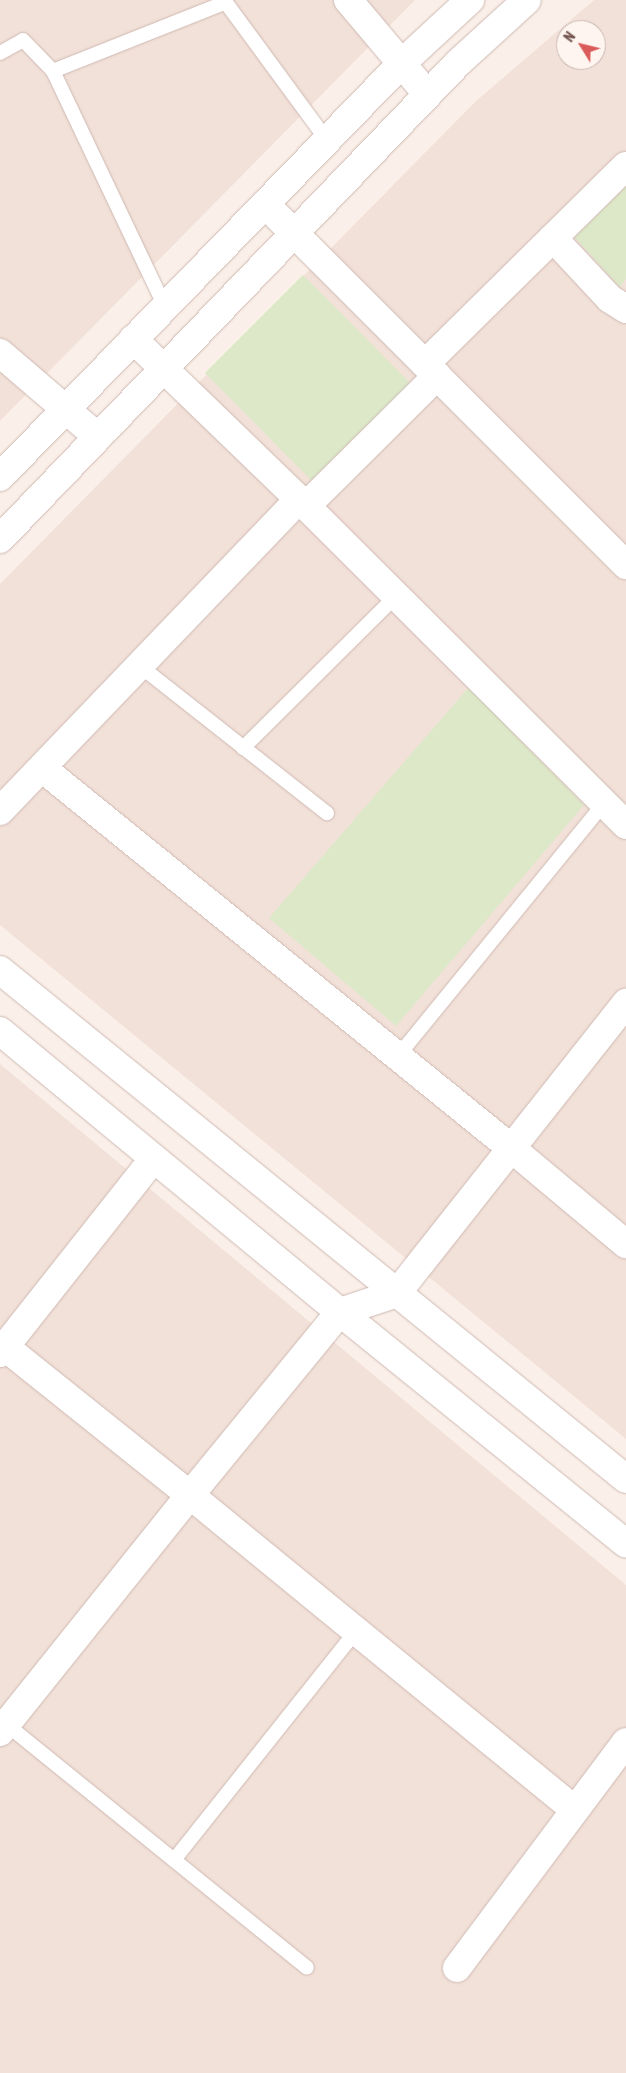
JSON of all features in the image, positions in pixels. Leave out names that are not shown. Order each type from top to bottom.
[{"type":"street","points":[[348,0],[428,95]]},
{"type":"street","points":[[0,477],[402,63],[470,0]]},
{"type":"street","points":[[0,539],[458,63],[527,0]]},
{"type":"street","points":[[0,811],[431,370],[553,238],[626,166]]},
{"type":"street","points":[[265,204],[626,565]]},
{"type":"street","points":[[553,238],[610,299],[626,309]]},
{"type":"street","points":[[133,340],[303,502],[626,825]]},
{"type":"street","points":[[0,353],[98,437]]},
{"type":"street","points":[[42,768],[511,1148],[626,1244]]},
{"type":"street","points":[[0,970],[626,1479]]},
{"type":"street","points":[[3,1728],[340,1312],[397,1293],[626,1003]]},
{"type":"street","points":[[0,1031],[340,1312],[626,1544]]},
{"type":"street","points":[[154,1158],[2,1350],[190,1495],[575,1810]]},
{"type":"street","points":[[457,1968],[626,1742]]},
{"type":"lane","points":[[53,71],[225,1],[327,140]]},
{"type":"lane","points":[[0,53],[23,40],[53,71],[165,307]]},
{"type":"lane","points":[[243,748],[396,596]]},
{"type":"lane","points":[[140,666],[327,814]]},
{"type":"lane","points":[[398,1056],[604,803]]},
{"type":"lane","points":[[174,1860],[356,1631]]},
{"type":"lane","points":[[3,1728],[174,1860],[307,1968]]},
{"type":"shaded area","points":[[0,0],[415,0],[0,421]]},
{"type":"shaded area","points":[[594,0],[626,0],[626,1439],[0,925],[0,584],[476,101],[556,33],[556,70],[606,70],[606,20],[571,20]]},
{"type":"shaded area","points":[[0,1064],[626,1585],[626,2073],[0,2073]]},
{"type":"green space","points":[[626,186],[626,279],[620,287],[574,237]]},
{"type":"green space","points":[[303,275],[415,388],[317,486],[205,373]]},
{"type":"green space","points":[[469,687],[584,805],[396,1026],[269,918]]}]
